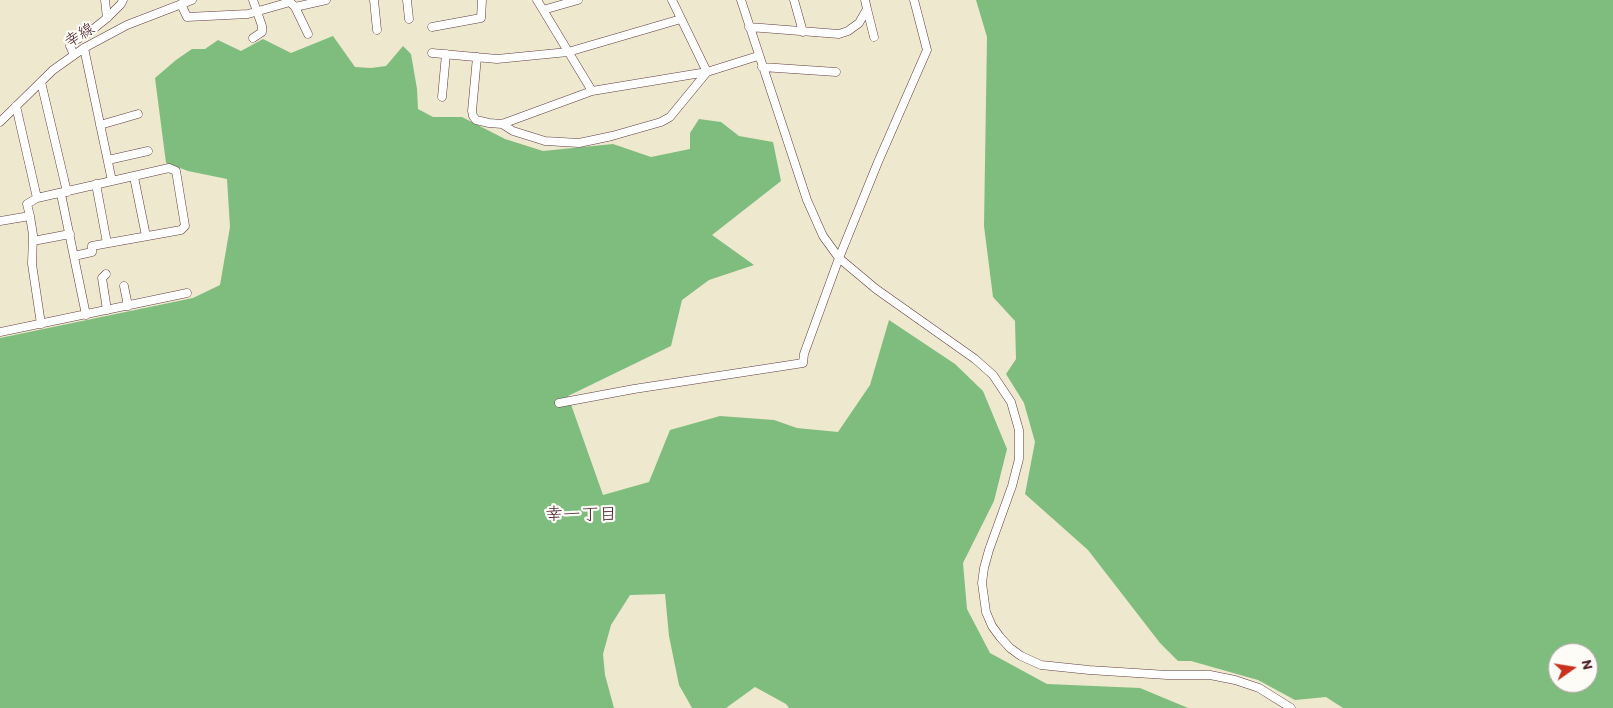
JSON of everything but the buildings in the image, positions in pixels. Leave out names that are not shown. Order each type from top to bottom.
[{"type":"street","points":[[105,0],[107,18]]},
{"type":"street","points":[[74,55],[70,46],[72,42],[87,34],[107,18],[123,0]]},
{"type":"street","name":"幸線","points":[[0,122],[53,70],[84,48],[127,26],[192,0]]},
{"type":"street","points":[[252,38],[262,32],[262,26],[253,0]]},
{"type":"street","points":[[295,8],[326,0]]},
{"type":"street","points":[[374,0],[377,30]]},
{"type":"street","points":[[407,0],[409,19]]},
{"type":"street","points":[[432,27],[481,18],[482,0]]},
{"type":"street","points":[[537,0],[592,91]]},
{"type":"street","points":[[543,10],[578,0]]},
{"type":"street","points":[[672,0],[707,72]]},
{"type":"street","points":[[741,0],[806,200],[823,236],[840,258],[876,289],[975,359],[993,375],[1012,402],[1020,430],[1019,459],[1016,473],[989,550],[982,584],[982,597],[989,619],[1000,637],[1010,648],[1031,661],[1055,667],[1167,675],[1210,675],[1235,680],[1259,688],[1291,708]]},
{"type":"street","points":[[794,0],[803,32]]},
{"type":"street","points":[[865,0],[874,37]]},
{"type":"street","points":[[558,403],[803,363],[804,354],[878,162],[927,50],[914,0]]},
{"type":"street","points":[[181,4],[187,17],[256,12],[290,2],[308,34]]},
{"type":"street","points":[[749,28],[839,34],[848,31],[859,23],[866,9]]},
{"type":"street","points":[[432,53],[497,59],[568,52],[681,19]]},
{"type":"street","points":[[84,48],[112,181]]},
{"type":"street","points":[[442,98],[446,54]]},
{"type":"street","points":[[477,58],[473,116],[476,120],[489,124],[502,124],[592,91],[707,72],[758,56]]},
{"type":"street","points":[[762,67],[836,72]]},
{"type":"street","points":[[502,124],[513,131],[546,141],[579,143],[612,136],[661,122],[670,117],[707,72]]},
{"type":"street","points":[[41,82],[64,193],[86,315]]},
{"type":"street","points":[[16,106],[37,198]]},
{"type":"street","points":[[100,125],[138,114]]},
{"type":"street","points":[[108,160],[148,151]]},
{"type":"street","points":[[41,324],[32,264],[33,241],[27,204],[37,198],[96,184],[169,168],[176,171],[186,226],[181,230],[92,246],[92,252],[74,256]]},
{"type":"street","points":[[134,177],[146,236]]},
{"type":"street","points":[[96,184],[107,243]]},
{"type":"street","points":[[0,221],[30,216]]},
{"type":"street","points":[[33,241],[70,234]]},
{"type":"street","points":[[106,274],[102,278],[108,310]]},
{"type":"street","points":[[124,286],[128,306]]},
{"type":"street","points":[[0,332],[187,293]]},
{"type":"green space","points":[[976,0],[1613,0],[1613,708],[1343,708],[1326,697],[1295,700],[1258,680],[1191,661],[1178,661],[1160,643],[1088,550],[1025,494],[1035,442],[1024,403],[1006,374],[1016,359],[1015,321],[993,297],[984,226],[987,37]]},
{"type":"green space","points":[[333,36],[355,67],[371,68],[386,66],[403,46],[411,54],[417,89],[418,109],[433,117],[462,117],[505,139],[543,151],[613,144],[651,157],[690,149],[690,133],[699,119],[721,122],[739,136],[773,142],[781,181],[712,235],[754,265],[709,280],[682,300],[671,346],[568,396],[603,495],[649,482],[670,430],[720,416],[774,420],[797,428],[838,432],[870,385],[889,320],[955,364],[983,391],[1007,449],[994,501],[963,563],[967,609],[990,653],[1047,684],[1140,688],[1188,708],[789,708],[786,704],[755,687],[726,708],[692,708],[679,685],[669,636],[665,594],[630,595],[611,625],[603,654],[605,675],[614,708],[0,708],[0,338],[193,298],[220,285],[230,227],[227,179],[188,171],[166,163],[155,78],[192,49],[205,49],[218,40],[241,51],[263,39],[291,53]]},
{"type":"district","name":"幸一丁目","points":[[581,515]]}]
